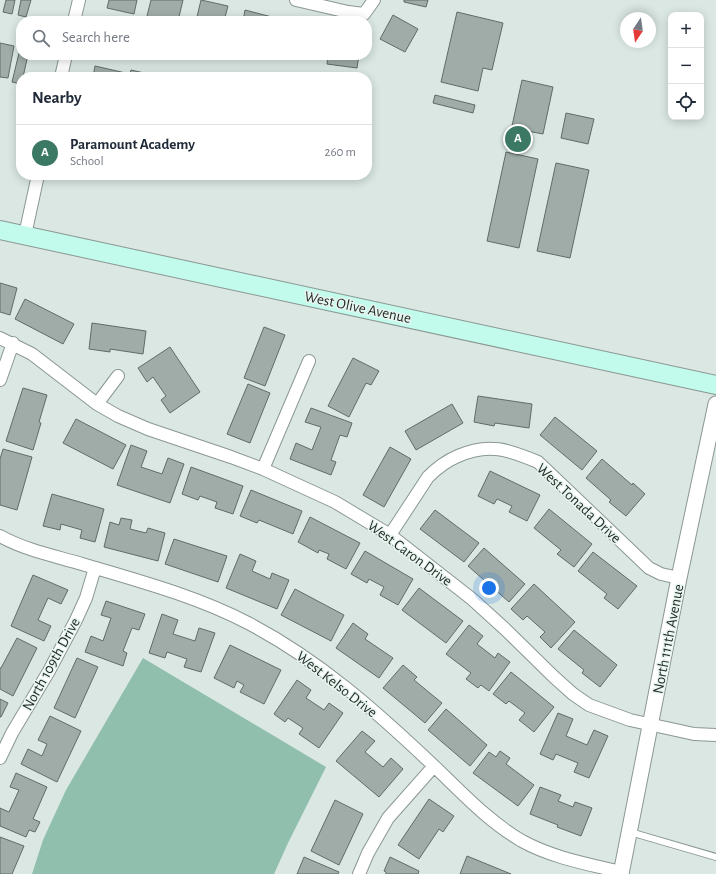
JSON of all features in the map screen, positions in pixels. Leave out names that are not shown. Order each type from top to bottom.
[{"type":"main road","name":"West Olive Avenue","points":[[0,230],[716,385]]},
{"type":"street","points":[[75,16],[79,0]]},
{"type":"street","points":[[296,0],[348,12],[364,14],[374,0]]},
{"type":"street","points":[[62,72],[65,60]]},
{"type":"street","points":[[25,235],[37,180]]},
{"type":"street","name":"West Caron Drive","points":[[0,338],[32,354],[97,404],[118,416],[148,429],[263,469],[335,502],[390,535],[472,599],[573,694],[589,705],[609,713],[651,724],[694,734],[716,735]]},
{"type":"street","points":[[0,380],[12,343]]},
{"type":"street","points":[[263,469],[309,361]]},
{"type":"street","points":[[97,404],[118,376]]},
{"type":"street","name":"North 111th Avenue","points":[[621,873],[716,404]]},
{"type":"street","name":"West Tonada Drive","points":[[390,535],[428,477],[436,469],[449,460],[471,450],[484,448],[498,449],[518,454],[538,462],[649,568],[661,574],[680,578]]},
{"type":"street","name":"West Kelso Drive","points":[[0,536],[36,550],[165,589],[210,605],[255,627],[323,670],[347,688],[488,817],[522,840],[547,852],[573,861],[621,873]]},
{"type":"street","name":"North 109th Drive","points":[[0,758],[12,733],[49,671],[76,620],[86,598],[95,568]]},
{"type":"street","points":[[359,874],[368,853],[388,818],[434,766]]},
{"type":"lane","points":[[630,832],[716,857]]},
{"type":"green space","points":[[143,658],[326,767],[274,874],[32,874],[43,840],[66,790]]},
{"type":"building","points":[[6,0],[15,0],[12,14],[3,12]]},
{"type":"building","points":[[21,0],[31,0],[26,16],[18,15]]},
{"type":"building","points":[[109,0],[137,0],[134,14],[107,8]]},
{"type":"building","points":[[151,0],[183,0],[179,16],[147,16]]},
{"type":"building","points":[[201,0],[228,6],[225,16],[197,16]]},
{"type":"building","points":[[404,0],[428,0],[426,7],[404,2]]},
{"type":"building","points":[[245,10],[268,16],[244,16]]},
{"type":"building","points":[[457,12],[503,23],[492,70],[483,68],[478,91],[441,82]]},
{"type":"building","points":[[393,15],[418,29],[405,52],[380,39]]},
{"type":"building","points":[[0,43],[14,46],[8,78],[0,77]]},
{"type":"building","points":[[17,60],[27,60],[24,72],[16,72],[16,83],[12,82]]},
{"type":"building","points":[[327,60],[358,60],[357,68],[327,64]]},
{"type":"building","points":[[95,66],[121,72],[94,72]]},
{"type":"building","points":[[522,80],[553,87],[543,134],[522,130],[522,128],[512,126]]},
{"type":"building","points":[[435,95],[475,105],[473,113],[433,103]]},
{"type":"building","points":[[566,113],[594,119],[588,144],[561,138]]},
{"type":"building","points":[[506,152],[538,159],[519,248],[487,241]]},
{"type":"building","points":[[556,163],[589,170],[570,258],[537,251]]},
{"type":"building","points":[[0,283],[17,288],[10,315],[0,312]]},
{"type":"building","points":[[25,299],[74,324],[63,344],[15,319]]},
{"type":"building","points":[[92,323],[146,331],[143,354],[110,349],[110,352],[89,349]]},
{"type":"building","points":[[264,327],[285,335],[265,386],[244,378]]},
{"type":"building","points":[[170,347],[200,392],[170,413],[161,400],[166,396],[153,377],[147,382],[138,368]]},
{"type":"building","points":[[353,358],[379,371],[371,385],[366,383],[349,417],[328,406]]},
{"type":"building","points":[[248,384],[270,393],[250,443],[227,434]]},
{"type":"building","points":[[23,388],[47,395],[33,450],[6,441]]},
{"type":"building","points":[[478,396],[532,404],[529,428],[495,423],[494,426],[474,422]]},
{"type":"building","points":[[452,404],[463,423],[416,450],[405,431]]},
{"type":"building","points":[[311,408],[352,423],[347,437],[340,435],[331,460],[336,462],[331,475],[290,459],[296,443],[312,450],[321,427],[305,422]]},
{"type":"building","points":[[555,417],[597,451],[582,470],[540,435]]},
{"type":"building","points":[[76,419],[126,445],[113,469],[63,443]]},
{"type":"building","points":[[131,445],[147,451],[141,467],[162,474],[168,458],[184,464],[170,503],[117,485]]},
{"type":"building","points":[[390,447],[411,459],[384,507],[363,495]]},
{"type":"building","points":[[3,449],[32,457],[17,510],[0,505],[0,459]]},
{"type":"building","points":[[602,459],[632,485],[633,483],[645,494],[626,516],[609,502],[611,500],[586,478]]},
{"type":"building","points":[[191,467],[243,486],[233,514],[215,508],[217,502],[200,496],[198,500],[182,494]]},
{"type":"building","points":[[490,471],[540,495],[527,521],[509,512],[512,506],[497,499],[494,504],[478,496]]},
{"type":"building","points":[[251,490],[302,511],[293,534],[259,520],[257,523],[240,516]]},
{"type":"building","points":[[52,494],[104,509],[95,542],[80,538],[82,530],[61,524],[60,530],[43,526]]},
{"type":"building","points":[[549,509],[592,544],[574,567],[557,554],[561,550],[534,528]]},
{"type":"building","points":[[435,510],[479,543],[464,562],[420,529]]},
{"type":"building","points":[[310,517],[360,543],[346,569],[327,559],[329,554],[319,550],[318,553],[298,542]]},
{"type":"building","points":[[121,518],[132,520],[130,529],[146,533],[148,528],[165,533],[158,561],[104,547],[110,522],[119,525]]},
{"type":"building","points":[[174,539],[227,556],[218,582],[165,564]]},
{"type":"building","points":[[484,548],[525,584],[509,602],[468,566]]},
{"type":"building","points":[[365,551],[413,579],[398,605],[380,595],[384,587],[369,579],[367,583],[351,574]]},
{"type":"building","points":[[593,552],[637,586],[618,609],[604,598],[607,594],[578,571]]},
{"type":"building","points":[[240,554],[256,561],[252,571],[270,579],[272,573],[289,580],[277,609],[226,588]]},
{"type":"building","points":[[33,575],[68,590],[61,604],[48,598],[38,620],[51,626],[44,641],[11,626]]},
{"type":"building","points":[[534,584],[575,622],[551,648],[540,637],[545,632],[527,616],[523,620],[511,609]]},
{"type":"building","points":[[419,588],[463,621],[446,643],[402,610]]},
{"type":"building","points":[[295,589],[344,615],[331,641],[281,615]]},
{"type":"building","points":[[106,601],[145,614],[139,630],[132,628],[123,651],[127,653],[123,666],[85,652],[91,636],[103,641],[111,618],[101,615]]},
{"type":"building","points":[[162,614],[178,620],[173,634],[195,641],[199,628],[215,633],[201,672],[184,667],[187,659],[167,652],[165,658],[149,653]]},
{"type":"building","points":[[353,623],[368,634],[365,639],[393,658],[379,678],[336,648]]},
{"type":"building","points":[[469,625],[483,636],[477,644],[495,658],[498,653],[510,662],[489,691],[481,685],[478,688],[466,679],[471,673],[446,654]]},
{"type":"building","points":[[574,630],[617,665],[600,687],[582,673],[584,670],[558,649]]},
{"type":"building","points":[[17,638],[37,648],[13,696],[0,689],[0,668]]},
{"type":"building","points":[[230,645],[281,670],[264,704],[240,692],[244,685],[237,681],[234,688],[214,678]]},
{"type":"building","points":[[77,658],[98,667],[75,718],[54,708]]},
{"type":"building","points":[[403,665],[417,677],[414,680],[442,703],[425,723],[383,688]]},
{"type":"building","points":[[511,672],[554,707],[534,732],[519,720],[525,713],[509,701],[506,704],[493,694]]},
{"type":"building","points":[[297,680],[311,690],[306,698],[324,710],[329,703],[343,713],[319,748],[299,734],[303,728],[288,718],[285,722],[274,714]]},
{"type":"building","points":[[0,699],[8,703],[1,717],[0,717]]},
{"type":"building","points":[[446,709],[487,745],[470,766],[428,730]]},
{"type":"building","points":[[558,713],[573,719],[566,736],[587,745],[594,730],[608,736],[589,778],[574,772],[578,763],[556,754],[553,760],[540,754]]},
{"type":"building","points":[[50,716],[81,731],[57,782],[21,764],[28,749],[42,756],[47,744],[38,740]]},
{"type":"building","points":[[362,731],[375,741],[365,752],[383,767],[391,758],[403,769],[379,797],[336,761]]},
{"type":"building","points":[[500,751],[510,758],[506,764],[534,785],[518,806],[473,773],[489,752],[496,757]]},
{"type":"building","points":[[16,773],[47,787],[33,819],[40,822],[35,832],[29,830],[26,837],[0,826],[0,808],[9,812],[19,790],[10,787]]},
{"type":"building","points":[[540,787],[561,795],[558,801],[573,807],[575,802],[592,808],[581,836],[557,827],[558,825],[530,814]]},
{"type":"building","points":[[429,799],[454,816],[443,832],[439,829],[419,859],[398,845]]},
{"type":"building","points":[[335,800],[363,814],[339,865],[311,851]]},
{"type":"building","points":[[0,837],[24,846],[12,874],[0,874]]},
{"type":"building","points":[[467,856],[511,874],[460,874]]},
{"type":"building","points":[[304,857],[339,872],[338,874],[297,874]]},
{"type":"building","points":[[390,857],[419,871],[418,874],[386,874],[384,871]]},
{"type":"place","name":"Paramount Academy","points":[[518,139]]}]
